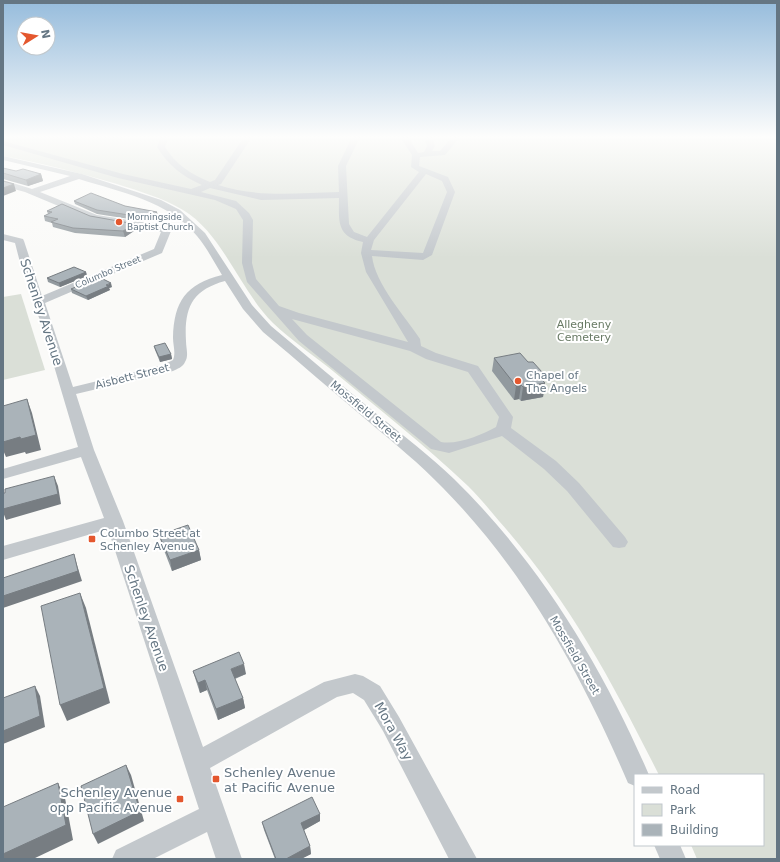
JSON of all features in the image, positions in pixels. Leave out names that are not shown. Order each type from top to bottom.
[{"type":"street","points":[[3,183],[31,192],[75,177]]},
{"type":"street","name":"Mossfield Street","points":[[83,177],[158,202],[176,212],[191,223],[202,235],[247,307],[267,329],[415,452],[458,493],[502,542],[566,634],[587,671],[637,774]]},
{"type":"street","points":[[126,177],[192,192],[222,201],[233,202],[248,196]]},
{"type":"street","points":[[193,177],[212,186],[248,196],[275,198],[312,195],[342,195]]},
{"type":"street","points":[[192,192],[212,186],[218,182],[221,177]]},
{"type":"street","points":[[312,195],[336,184],[338,177]]},
{"type":"street","points":[[415,348],[414,339],[379,288],[366,253],[369,240],[419,177]]},
{"type":"street","points":[[366,253],[423,257],[427,255],[451,192],[449,182],[445,177]]},
{"type":"street","points":[[336,184],[342,195],[344,224],[347,233],[353,237],[369,240]]},
{"type":"street","name":"Columbo Street","points":[[31,192],[95,218],[161,228],[166,231],[158,251],[39,301]]},
{"type":"street","points":[[233,202],[245,213],[248,220],[247,263],[251,280],[267,300],[302,338],[436,446],[449,448],[492,436],[503,429],[506,417],[473,369],[431,356],[415,348],[295,316],[278,308],[267,300]]},
{"type":"street","name":"Schenley Avenue","points":[[3,237],[18,241],[39,301],[86,450],[114,521],[229,859]]},
{"type":"street","name":"Aisbett Street","points":[[68,392],[168,368],[177,363],[181,357],[178,332],[182,313],[189,296],[205,284],[228,277]]},
{"type":"street","points":[[503,429],[550,465],[573,487],[619,542]]},
{"type":"street","points":[[3,474],[86,450]]},
{"type":"street","points":[[3,553],[114,521]]},
{"type":"street","name":"Mora Way","points":[[196,763],[332,689],[355,683],[372,693],[391,724],[452,841],[464,859]]},
{"type":"street","points":[[125,859],[214,815]]},
{"type":"street","points":[[667,846],[673,859]]},
{"type":"green space","name":"Allegheny Cemetery","points":[[93,177],[777,177],[777,859],[697,859],[691,846],[764,846],[764,774],[658,774],[624,707],[588,643],[568,612],[524,551],[480,499],[451,470],[399,425],[273,323],[250,294],[220,247],[197,220],[183,210],[159,198]]},
{"type":"green space","points":[[21,294],[45,370],[3,380],[3,297]]},
{"type":"building","points":[[17,177],[33,177],[26,180]]},
{"type":"building","points":[[3,181],[14,184],[3,188]]},
{"type":"building","points":[[91,193],[125,206],[157,212],[148,218],[97,210],[74,201]]},
{"type":"building","points":[[62,204],[90,216],[135,224],[123,231],[73,228],[51,222],[58,219],[44,216],[52,212],[47,211]]},
{"type":"building","points":[[74,267],[86,272],[59,283],[47,278]]},
{"type":"building","points":[[99,277],[111,283],[106,285],[109,286],[86,296],[71,289]]},
{"type":"building","points":[[165,343],[171,354],[159,357],[154,346]]},
{"type":"building","points":[[520,353],[528,362],[533,362],[542,372],[536,373],[545,383],[523,387],[521,385],[516,386],[494,358]]},
{"type":"building","points":[[27,399],[36,435],[21,439],[20,437],[3,442],[3,406]]},
{"type":"building","points":[[54,476],[58,494],[3,509],[3,493],[5,493],[5,489]]},
{"type":"building","points":[[188,525],[199,550],[170,560],[159,535]]},
{"type":"building","points":[[74,554],[78,571],[3,596],[3,578]]},
{"type":"building","points":[[80,593],[104,688],[60,705],[41,606]]},
{"type":"building","points":[[239,652],[244,664],[231,669],[243,698],[216,709],[205,680],[198,683],[193,671]]},
{"type":"building","points":[[35,686],[40,716],[3,731],[3,698]]},
{"type":"building","points":[[126,765],[140,811],[93,834],[81,786]]},
{"type":"building","points":[[58,783],[66,825],[3,854],[3,807]]},
{"type":"building","points":[[312,797],[320,814],[301,823],[310,846],[286,859],[276,859],[262,822]]},
{"type":"place","name":"Morningside Baptist Church","points":[[119,222]]},
{"type":"place","name":"Chapel of The Angels","points":[[518,381]]},
{"type":"place","name":"Columbo Street at Schenley Avenue","points":[[92,539]]},
{"type":"place","name":"Schenley Avenue at Pacific Avenue","points":[[216,779]]},
{"type":"place","name":"Schenley Avenue opp Pacific Avenue","points":[[180,799]]}]
